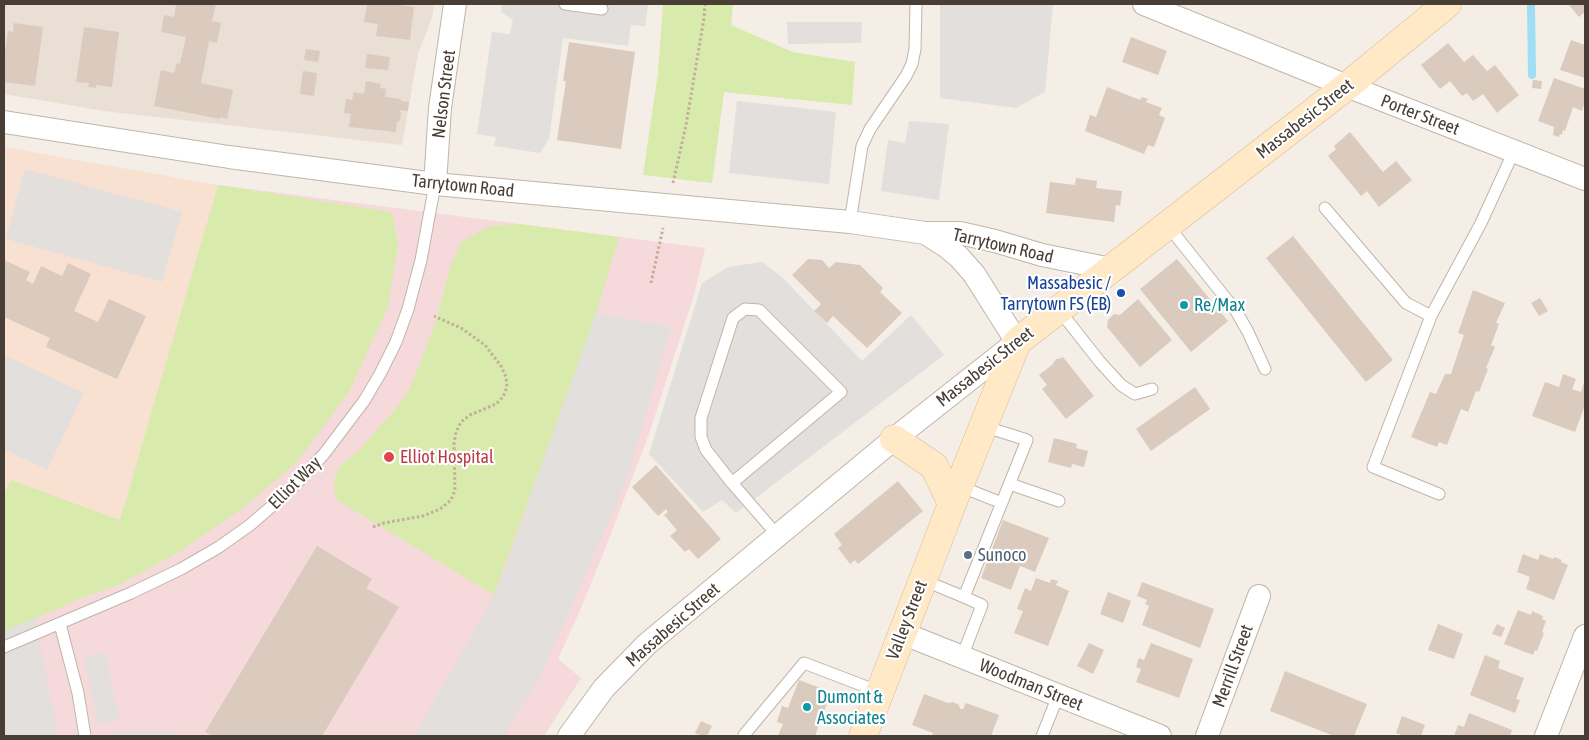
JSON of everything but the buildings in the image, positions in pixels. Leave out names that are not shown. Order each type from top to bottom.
[{"type":"main road","name":"Massabesic Street","points":[[1017,342],[1347,86],[1447,4]]},
{"type":"main road","name":"Valley Street","points":[[863,736],[955,495],[1017,342]]},
{"type":"main road","points":[[894,438],[934,466],[955,495]]},
{"type":"street","name":"Nelson Street","points":[[435,184],[440,108],[455,4]]},
{"type":"street","name":"Porter Street","points":[[1144,4],[1585,179]]},
{"type":"street","name":"Tarrytown Road","points":[[4,122],[229,157],[435,184],[850,222],[925,233],[960,233],[1042,255],[1111,269]]},
{"type":"street","name":"Tarrytown Road","points":[[925,233],[947,247],[974,274],[1017,342]]},
{"type":"street","name":"Massabesic Street","points":[[569,736],[604,688],[648,644],[894,438],[1017,342]]},
{"type":"street","name":"Merrill Street","points":[[1207,736],[1259,596]]},
{"type":"street","name":"Woodman Street","points":[[902,633],[1160,736]]},
{"type":"street","points":[[1546,736],[1585,636]]},
{"type":"lane","points":[[565,4],[602,9]]},
{"type":"lane","points":[[850,222],[862,146],[870,129],[912,64],[915,49],[916,4]]},
{"type":"lane","points":[[1439,494],[1372,467],[1432,316],[1481,223],[1514,151]]},
{"type":"lane","name":"Elliot Way","points":[[4,647],[60,624],[181,569],[250,525],[297,483],[324,454],[364,401],[396,342],[408,310],[421,260],[435,184]]},
{"type":"lane","points":[[1325,208],[1406,303],[1432,316]]},
{"type":"lane","points":[[1168,226],[1236,311],[1248,332],[1264,369]]},
{"type":"lane","points":[[732,483],[842,392],[759,310],[745,309],[733,318],[701,418],[701,437],[706,450],[732,483],[778,536]]},
{"type":"lane","points":[[1059,310],[1100,362],[1121,385],[1135,394],[1152,389]]},
{"type":"lane","points":[[964,598],[1027,440],[983,426]]},
{"type":"lane","points":[[1010,484],[1058,501]]},
{"type":"lane","points":[[955,495],[1002,504]]},
{"type":"lane","points":[[923,580],[982,605],[962,657]]},
{"type":"lane","points":[[60,624],[78,693],[85,736]]},
{"type":"lane","points":[[746,736],[744,735],[804,663],[880,692]]},
{"type":"lane","points":[[1042,736],[1058,696]]},
{"type":"path","points":[[651,283],[686,125],[705,4]]},
{"type":"path","points":[[374,527],[384,523],[422,516],[440,509],[451,500],[455,490],[454,443],[456,432],[461,422],[470,415],[496,404],[503,397],[507,387],[506,377],[501,366],[485,345],[460,328],[434,316]]},
{"type":"shaded area","points":[[4,4],[434,4],[432,18],[418,53],[402,145],[104,111],[4,94]]},
{"type":"shaded area","points":[[502,4],[648,4],[645,26],[631,25],[628,46],[563,38],[549,139],[540,153],[494,146],[496,137],[477,134],[492,32],[510,34],[513,20],[501,12]]},
{"type":"shaded area","points":[[940,4],[1053,4],[1045,92],[1016,108],[940,98]]},
{"type":"shaded area","points":[[787,22],[862,22],[861,43],[788,44]]},
{"type":"shaded area","points":[[737,101],[836,112],[829,184],[729,173]]},
{"type":"shaded area","points":[[909,121],[949,124],[939,200],[881,191],[888,140],[905,143]]},
{"type":"shaded area","points":[[4,147],[218,185],[120,520],[11,480],[4,494]]},
{"type":"shaded area","points":[[25,169],[182,212],[162,282],[6,239]]},
{"type":"shaded area","name":"Elliot Hospital","points":[[218,185],[705,248],[694,295],[649,434],[603,554],[558,659],[581,678],[544,736],[4,736],[4,494],[11,480],[120,520]]},
{"type":"shaded area","points":[[762,262],[782,277],[862,361],[911,315],[944,355],[736,513],[722,500],[703,512],[649,454],[702,283],[728,267]]},
{"type":"shaded area","points":[[596,313],[671,327],[626,482],[539,679],[503,736],[414,736],[497,591]]},
{"type":"shaded area","points":[[4,355],[84,393],[47,470],[4,449]]},
{"type":"shaded area","points":[[35,618],[58,736],[4,736],[4,631]]},
{"type":"shaded area","points":[[105,652],[119,719],[98,724],[84,657]]},
{"type":"shaded area","points":[[113,731],[173,731],[173,736],[113,736]]},
{"type":"green space","points":[[663,4],[733,4],[731,25],[793,52],[855,62],[852,105],[724,92],[712,183],[643,175],[658,72]]},
{"type":"green space","points":[[218,185],[392,212],[398,244],[388,307],[349,392],[298,461],[244,507],[181,551],[119,585],[81,598],[4,633],[4,494],[11,480],[120,520]]},
{"type":"green space","points":[[520,224],[619,237],[593,323],[494,595],[337,500],[334,480],[339,467],[358,451],[403,400],[414,379],[436,321],[450,267],[462,241],[490,226]]},
{"type":"waterway","points":[[1531,4],[1532,75]]},
{"type":"place","name":"Massabesic / Tarrytown FS (EB)","points":[[1121,293]]},
{"type":"place","name":"Re/Max","points":[[1184,305]]},
{"type":"place","name":"Elliot Hospital","points":[[389,457]]},
{"type":"place","name":"Sunoco","points":[[968,555]]},
{"type":"place","name":"Dumont & Associates","points":[[807,707]]}]
